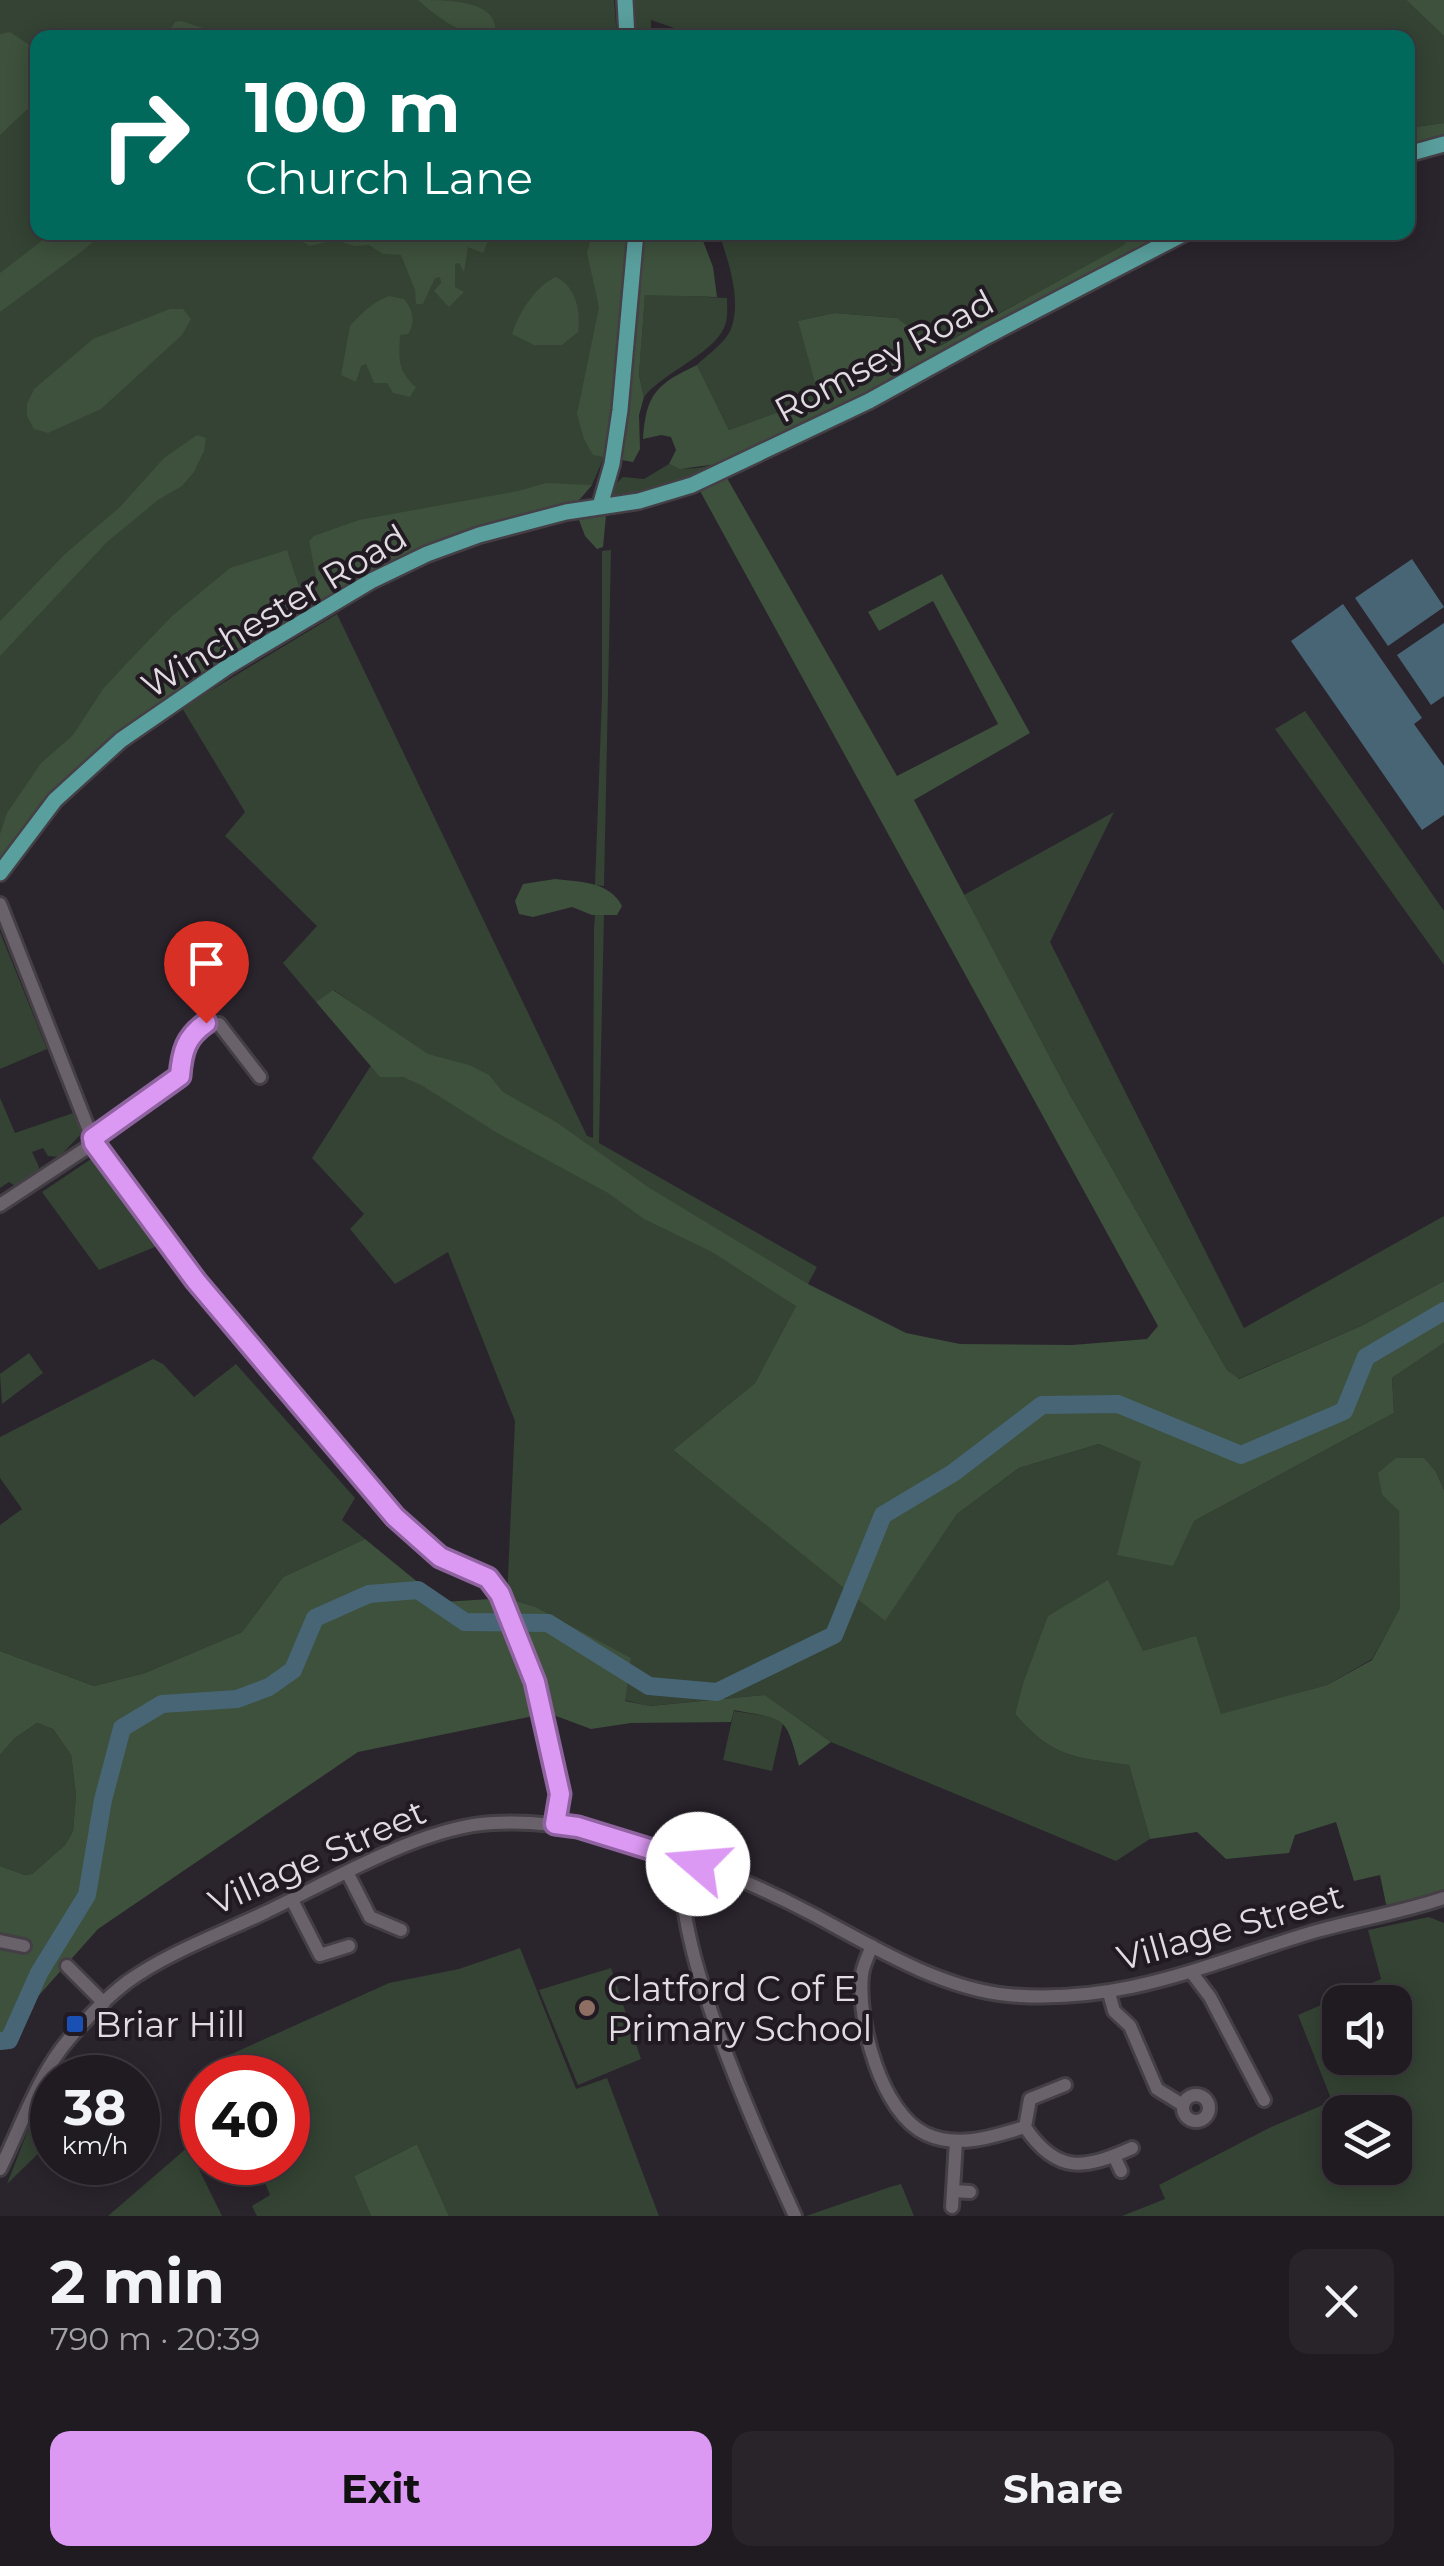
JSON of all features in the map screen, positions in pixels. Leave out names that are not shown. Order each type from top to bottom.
[{"type":"main road","points":[[625,0],[627,30]]},
{"type":"main road","points":[[1415,152],[1444,144]]},
{"type":"main road","points":[[600,506],[612,464],[620,410],[635,240]]},
{"type":"main road","name":"Romsey Road","points":[[600,506],[638,501],[728,469],[869,401],[1171,240]]},
{"type":"main road","name":"Winchester Road","points":[[0,873],[54,800],[102,756],[175,701],[308,618],[386,573],[454,543],[540,518],[600,506]]},
{"type":"street","points":[[0,904],[93,1141],[196,1281],[395,1517],[440,1557],[488,1578],[500,1594],[535,1682],[555,1764],[560,1794],[555,1824]]},
{"type":"street","points":[[0,1205],[49,1163],[93,1141],[180,1076],[190,1035],[206,1023],[218,1024],[260,1077]]},
{"type":"street","name":"Village Street","points":[[0,2169],[64,2044],[104,2003],[149,1968],[405,1845],[446,1830],[492,1822],[578,1827],[686,1859],[810,1913],[933,1974],[991,1992],[1038,1996],[1109,1993],[1192,1973],[1315,1932],[1444,1898]]},
{"type":"street","points":[[686,1859],[681,1881],[690,1944],[755,2129],[795,2216]]},
{"type":"street","points":[[348,1874],[370,1916],[402,1930]]},
{"type":"street","points":[[292,1900],[320,1955],[349,1946]]},
{"type":"street","points":[[0,1941],[24,1946]]},
{"type":"street","points":[[872,1946],[861,1982],[867,2032],[879,2078],[901,2112],[926,2134],[956,2140],[989,2138],[1025,2127]]},
{"type":"street","points":[[67,1966],[104,2003]]},
{"type":"street","points":[[1192,1973],[1210,1997],[1264,2100]]},
{"type":"street","points":[[1109,1993],[1114,2010],[1130,2026],[1157,2089],[1183,2105]]},
{"type":"street","points":[[1025,2127],[1030,2099],[1058,2092]]},
{"type":"street","points":[[1025,2127],[1049,2155],[1062,2162],[1080,2165],[1132,2148]]},
{"type":"street","points":[[952,2207],[956,2140]]},
{"type":"street","points":[[1114,2156],[1121,2171]]},
{"type":"street","points":[[952,2191],[970,2192]]},
{"type":"green space","points":[[0,0],[614,0],[616,30],[30,30],[30,240],[625,240],[604,457],[592,485],[580,499],[423,541],[66,768],[0,856]]},
{"type":"green space","points":[[418,0],[481,8],[489,14],[495,30],[462,30]]},
{"type":"green space","points":[[628,0],[1406,0],[1444,36],[1444,123],[1415,127],[1415,30],[680,30],[651,20],[651,30],[630,30]]},
{"type":"green space","points":[[1406,0],[1444,0],[1444,36]]},
{"type":"green space","points":[[181,21],[209,30],[170,30],[175,22]]},
{"type":"green space","points":[[10,32],[30,45],[30,107],[0,135],[0,34]]},
{"type":"green space","points":[[1444,123],[1444,138],[1415,147],[1415,127]]},
{"type":"green space","points":[[43,240],[93,240],[0,312],[0,273]]},
{"type":"green space","points":[[299,240],[335,240],[310,246]]},
{"type":"green space","points":[[335,240],[488,240],[483,253],[468,247],[464,272],[459,263],[455,264],[455,287],[464,292],[449,307],[434,291],[441,283],[440,277],[435,278],[423,304],[416,304],[415,290],[401,255],[383,254],[369,245],[355,246]]},
{"type":"green space","points":[[590,240],[703,240],[713,267],[717,297],[645,295],[639,375],[644,397],[639,415],[640,449],[633,462],[593,455],[577,414],[599,307],[587,253]]},
{"type":"green space","points":[[721,240],[1128,240],[1125,245],[937,347],[897,318],[834,313],[799,321],[820,397],[729,430],[697,365],[731,329],[735,305]]},
{"type":"green space","points":[[1127,240],[1159,240],[869,392],[717,464],[680,469],[669,464],[676,450],[671,437],[643,439],[647,411],[656,392],[697,365],[729,430],[819,397],[798,321],[834,313],[897,318],[938,347]]},
{"type":"green space","points":[[556,277],[576,300],[578,332],[562,345],[534,345],[512,334],[529,301]]},
{"type":"green space","points":[[645,294],[727,298],[727,310],[722,333],[644,397],[639,375]]},
{"type":"green space","points":[[389,296],[404,299],[412,316],[408,334],[400,335],[402,369],[416,387],[410,397],[393,393],[387,383],[374,383],[366,364],[361,366],[356,382],[341,375],[350,326],[372,305]]},
{"type":"green space","points":[[170,309],[183,309],[191,319],[182,335],[101,409],[48,433],[34,429],[27,416],[27,404],[34,389],[93,339]]},
{"type":"green space","points":[[197,435],[206,438],[204,451],[182,486],[158,500],[107,542],[0,656],[0,621],[65,554],[120,507],[164,458]]},
{"type":"green space","points":[[752,446],[755,451],[703,473],[614,498],[613,489],[623,477],[644,479],[669,464],[701,467]]},
{"type":"green space","points":[[727,478],[897,776],[998,724],[933,601],[879,631],[868,612],[942,574],[1030,733],[914,800],[1069,1093],[1227,1370],[1239,1379],[1361,1326],[1444,1281],[1444,1343],[1392,1378],[1394,1413],[1194,1521],[1173,1566],[1117,1555],[1141,1462],[1099,1444],[1019,1468],[957,1514],[885,1621],[673,1450],[755,1383],[796,1306],[712,1252],[644,1219],[608,1193],[499,1134],[421,1085],[403,1077],[380,1077],[316,1002],[333,990],[428,1054],[489,1075],[503,1092],[556,1122],[648,1187],[808,1284],[906,1333],[960,1344],[1072,1345],[1147,1339],[1158,1326],[700,491]]},
{"type":"green space","points":[[546,483],[592,485],[580,499],[565,507],[503,520],[440,542],[145,717],[71,775],[0,859],[0,834],[7,813],[41,763],[73,735],[103,689],[172,616],[230,568],[287,550],[302,596],[318,587],[309,541],[314,536],[359,520]]},
{"type":"green space","points":[[606,515],[603,547],[597,549],[585,536],[579,520]]},
{"type":"green space","points":[[611,550],[604,886],[595,885],[602,696],[602,551]]},
{"type":"green space","points":[[337,614],[587,1136],[593,1138],[595,915],[604,915],[599,1143],[817,1267],[755,1383],[673,1450],[885,1620],[957,1514],[1019,1468],[1099,1444],[1142,1462],[1194,1521],[1394,1413],[1392,1378],[1444,1343],[1444,1490],[1436,1472],[1382,1495],[1399,1510],[1401,1607],[1372,1659],[1327,1685],[1220,1715],[1143,1651],[1049,1616],[1015,1714],[1041,1739],[1066,1753],[1129,1765],[1150,1839],[1116,1861],[831,1742],[765,1695],[649,1706],[624,1700],[630,1658],[536,1607],[507,1598],[515,1421],[448,1252],[395,1284],[350,1229],[364,1214],[312,1158],[370,1067],[409,1044],[334,990],[316,1002],[283,963],[317,926],[225,836],[245,812],[182,708]]},
{"type":"green space","points":[[1305,711],[1444,911],[1444,965],[1275,729]]},
{"type":"green space","points":[[1114,812],[1050,942],[1244,1328],[1444,1216],[1444,1281],[1361,1326],[1238,1379],[1227,1370],[1069,1093],[964,895]]},
{"type":"green space","points":[[555,879],[602,887],[622,906],[617,915],[592,915],[572,907],[533,917],[519,914],[515,901],[523,884]]},
{"type":"green space","points":[[0,932],[47,1049],[0,1069]]},
{"type":"green space","points":[[0,1098],[15,1133],[76,1112],[82,1133],[59,1157],[48,1156],[43,1148],[32,1152],[39,1167],[37,1174],[20,1189],[9,1182],[0,1188]]},
{"type":"green space","points":[[97,1155],[162,1244],[99,1270],[42,1192]]},
{"type":"green space","points":[[29,1353],[43,1373],[2,1404],[0,1374]]},
{"type":"green space","points":[[153,1359],[163,1364],[194,1397],[236,1364],[355,1498],[342,1520],[365,1539],[283,1577],[242,1632],[145,1673],[94,1686],[0,1651],[0,1525],[22,1509],[0,1478],[0,1437]]},
{"type":"green space","points":[[1396,1458],[1424,1458],[1444,1490],[1444,1890],[1387,1909],[1380,1875],[1354,1881],[1336,1822],[1295,1835],[1289,1853],[1226,1859],[1197,1832],[1150,1839],[1129,1765],[1066,1753],[1041,1739],[1015,1714],[1048,1616],[1108,1580],[1143,1651],[1196,1636],[1221,1714],[1327,1685],[1372,1660],[1400,1608],[1399,1511],[1382,1495],[1378,1473]]},
{"type":"green space","points":[[365,1539],[442,1602],[507,1598],[536,1607],[631,1658],[625,1701],[650,1706],[765,1695],[831,1742],[799,1766],[786,1728],[774,1718],[734,1710],[731,1722],[631,1723],[591,1729],[548,1713],[358,1752],[98,1929],[0,2039],[0,1866],[32,1874],[65,1845],[73,1831],[76,1795],[71,1755],[53,1729],[37,1723],[15,1738],[0,1755],[0,1651],[94,1686],[145,1673],[242,1632],[283,1577]]},
{"type":"green space","points":[[734,1711],[784,1719],[772,1771],[723,1760]]},
{"type":"green space","points":[[37,1723],[53,1729],[71,1755],[76,1795],[73,1831],[65,1845],[32,1874],[25,1875],[0,1866],[0,1755],[15,1738]]},
{"type":"green space","points":[[1429,1917],[1444,1923],[1444,2216],[1122,2216],[1165,2199],[1159,2185],[1322,2105],[1322,2185],[1412,2185],[1412,2095],[1330,2095],[1298,2015],[1322,2005],[1322,2075],[1412,2075],[1412,1985],[1367,1985],[1381,1979],[1368,1930]]},
{"type":"green space","points":[[520,1948],[576,2089],[607,2078],[659,2216],[449,2216],[417,2144],[354,2176],[371,2216],[257,2216],[252,2206],[270,2195],[266,2185],[310,2185],[310,2055],[229,2055],[389,1983],[459,1969]]},
{"type":"green space","points":[[611,1968],[641,2059],[578,2085],[539,1990]]},
{"type":"green space","points":[[30,2125],[30,2162],[7,2184]]},
{"type":"green space","points":[[417,2144],[449,2216],[371,2216],[354,2176]]},
{"type":"green space","points":[[180,2154],[180,2185],[207,2185],[222,2216],[108,2216],[144,2185],[160,2185],[160,2171]]},
{"type":"green space","points":[[901,2184],[914,2216],[806,2216],[890,2187]]},
{"type":"water","points":[[1412,559],[1444,607],[1388,646],[1355,598]]},
{"type":"water","points":[[1343,604],[1422,718],[1414,724],[1444,766],[1444,815],[1422,830],[1291,641]]},
{"type":"water","points":[[1444,623],[1444,696],[1431,705],[1397,655]]},
{"type":"waterway","points":[[0,2041],[9,2040],[39,1973],[87,1895],[103,1800],[122,1728],[162,1704],[237,1699],[269,1687],[293,1670],[315,1618],[369,1594],[418,1590],[465,1622],[548,1623],[649,1686],[717,1692],[834,1635],[883,1515],[953,1473],[1042,1405],[1118,1404],[1241,1455],[1344,1411],[1366,1357],[1444,1311]]},
{"type":"place","name":"Clatford C of E Primary School","points":[[587,2008]]},
{"type":"place","name":"Briar Hill","points":[[75,2024]]},
{"type":"route","points":[[206,1023],[190,1035],[180,1076],[93,1138],[94,1143],[196,1281],[395,1517],[440,1557],[488,1578],[500,1594],[535,1682],[548,1733],[560,1794],[555,1824],[578,1827],[698,1864]]}]
